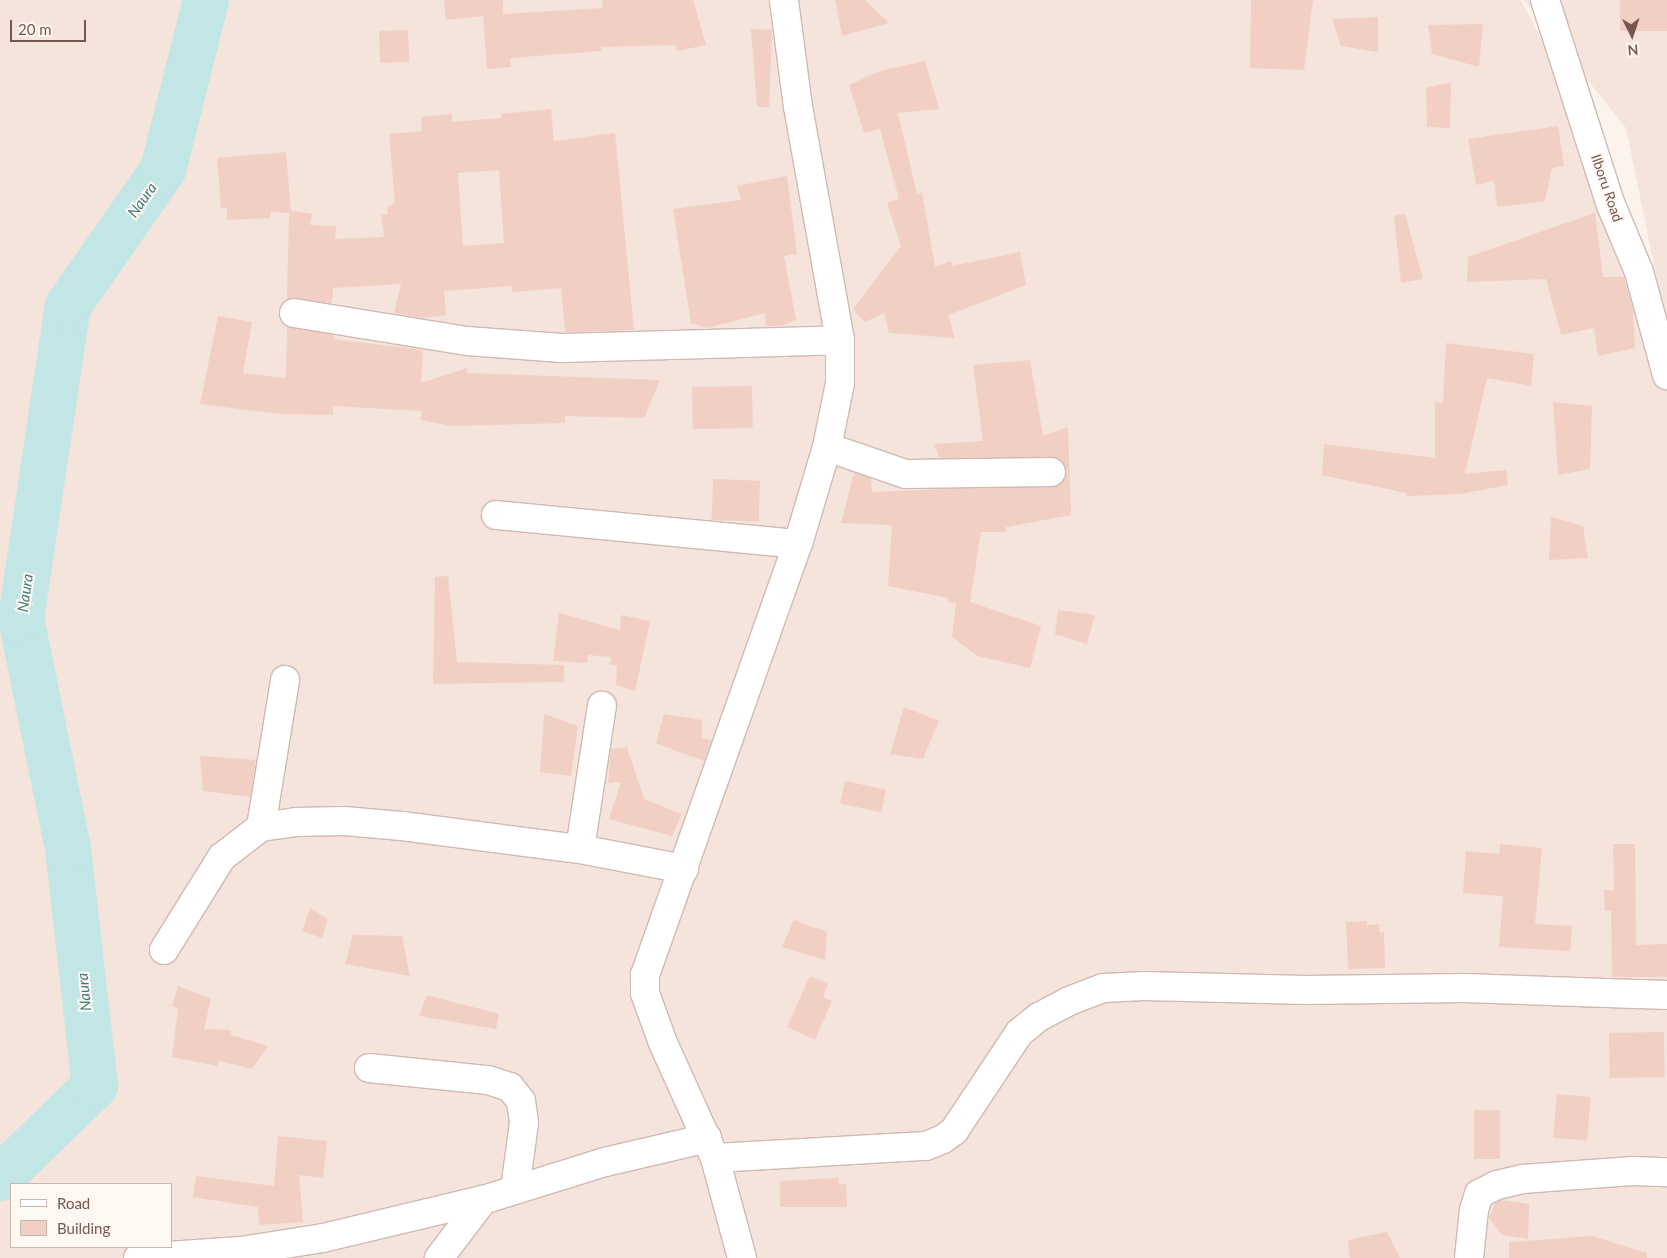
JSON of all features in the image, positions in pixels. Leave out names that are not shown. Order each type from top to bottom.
[{"type":"street","points":[[742,1258],[711,1148],[663,1042],[645,993],[645,975],[652,948],[684,869],[798,544],[827,447],[840,384],[840,340],[798,107],[784,0]]},
{"type":"street","name":"Ilboru Road","points":[[1545,0],[1611,205],[1639,272],[1667,375]]},
{"type":"street","points":[[294,313],[467,341],[562,348],[840,340]]},
{"type":"street","points":[[827,447],[906,474],[1050,472]]},
{"type":"street","points":[[496,515],[798,544]]},
{"type":"street","points":[[262,827],[285,680]]},
{"type":"street","points":[[580,849],[602,706]]},
{"type":"street","points":[[164,950],[222,857],[262,827],[296,822],[344,821],[466,833],[580,849],[684,869]]},
{"type":"street","points":[[138,1258],[241,1250],[324,1238],[483,1200],[605,1162],[711,1148],[926,1146],[944,1139],[954,1131],[1019,1033],[1039,1017],[1069,1000],[1103,988],[1144,986],[1306,990],[1464,988],[1667,995]]},
{"type":"street","points":[[369,1068],[488,1080],[510,1087],[521,1101],[524,1123],[515,1189]]},
{"type":"street","points":[[1469,1258],[1474,1210],[1479,1194],[1497,1185],[1522,1179],[1633,1171],[1667,1172]]},
{"type":"street","points":[[439,1258],[483,1200]]},
{"type":"shaded area","points":[[0,0],[1521,0],[1606,164],[1665,318],[1626,128],[1524,0],[1667,0],[1667,1258],[0,1258]]},
{"type":"building","points":[[444,0],[503,0],[503,14],[603,8],[602,0],[693,0],[706,45],[677,51],[676,45],[601,47],[601,51],[510,58],[511,67],[487,69],[483,16],[446,20]]},
{"type":"building","points":[[835,0],[865,0],[889,23],[842,36]]},
{"type":"building","points":[[1251,0],[1313,0],[1304,70],[1250,68]]},
{"type":"building","points":[[1620,0],[1667,0],[1667,31],[1620,31]]},
{"type":"building","points":[[1378,17],[1378,52],[1341,46],[1332,19]]},
{"type":"building","points":[[1483,24],[1479,67],[1432,54],[1428,25]]},
{"type":"building","points":[[751,29],[772,30],[769,107],[757,107]]},
{"type":"building","points":[[408,30],[409,62],[380,63],[379,31]]},
{"type":"building","points":[[925,61],[939,109],[898,113],[917,194],[922,192],[935,267],[951,261],[952,266],[1020,252],[1026,285],[948,315],[955,338],[889,333],[884,313],[865,322],[853,309],[901,246],[887,203],[899,199],[880,129],[864,133],[849,85],[880,71]]},
{"type":"building","points":[[1451,82],[1450,128],[1427,127],[1426,88]]},
{"type":"building","points":[[551,109],[554,141],[615,133],[634,330],[565,332],[561,288],[512,292],[511,286],[444,291],[446,315],[424,318],[394,313],[401,284],[333,288],[332,303],[287,299],[289,213],[271,212],[270,218],[227,220],[227,208],[221,208],[217,158],[286,152],[291,211],[312,214],[310,225],[336,226],[335,239],[384,237],[381,215],[388,214],[387,207],[395,203],[389,134],[422,131],[421,117],[452,114],[452,122],[502,118],[501,114]],"holes":[[[499,170],[504,243],[463,246],[458,173]]]},
{"type":"building","points":[[1558,126],[1564,166],[1552,168],[1545,201],[1497,207],[1494,181],[1476,185],[1468,139]]},
{"type":"building","points":[[787,176],[797,254],[784,256],[796,320],[781,326],[766,326],[765,313],[707,328],[691,323],[673,209],[741,200],[737,186]]},
{"type":"building","points":[[1595,213],[1603,277],[1624,277],[1633,311],[1635,348],[1598,356],[1594,328],[1561,335],[1546,279],[1467,282],[1468,257]]},
{"type":"building","points":[[1405,214],[1423,279],[1401,283],[1394,216]]},
{"type":"building","points":[[218,316],[252,322],[243,373],[286,378],[287,326],[334,335],[334,339],[423,350],[421,383],[467,368],[467,373],[660,380],[644,418],[565,416],[565,423],[451,426],[420,420],[422,411],[333,406],[333,415],[281,414],[200,404]]},
{"type":"building","points":[[1446,343],[1534,354],[1531,386],[1487,378],[1465,474],[1506,470],[1508,485],[1460,494],[1407,496],[1406,493],[1322,475],[1324,444],[1435,458],[1435,402],[1443,403]]},
{"type":"building","points":[[1030,360],[1043,436],[1068,427],[1071,515],[1006,527],[1006,532],[981,532],[970,602],[1041,626],[1030,668],[978,656],[952,637],[956,603],[947,602],[948,598],[888,586],[892,525],[841,523],[854,473],[871,478],[872,492],[1059,485],[1067,471],[1058,458],[940,458],[934,444],[983,441],[973,365]]},
{"type":"building","points":[[752,386],[753,428],[693,429],[692,387]]},
{"type":"building","points":[[1553,402],[1592,406],[1590,469],[1558,475]]},
{"type":"building","points":[[713,479],[760,481],[759,522],[712,520]]},
{"type":"building","points":[[1551,517],[1583,526],[1588,558],[1549,560]]},
{"type":"building","points":[[448,576],[457,662],[564,665],[564,682],[433,684],[435,577]]},
{"type":"building","points":[[1058,610],[1095,615],[1087,644],[1055,634]]},
{"type":"building","points":[[559,613],[620,630],[621,615],[650,621],[635,691],[616,685],[617,665],[610,665],[611,657],[588,655],[587,663],[553,661]]},
{"type":"building","points":[[904,707],[939,721],[923,759],[890,754]]},
{"type":"building","points":[[544,714],[578,726],[571,776],[540,772]]},
{"type":"building","points":[[664,714],[702,720],[702,738],[712,740],[704,761],[656,743]]},
{"type":"building","points":[[627,747],[644,799],[682,814],[672,836],[609,819],[621,782],[608,783],[611,749]]},
{"type":"building","points":[[200,756],[256,760],[250,797],[203,791]]},
{"type":"building","points":[[845,781],[886,790],[881,812],[840,803]]},
{"type":"building","points":[[1500,844],[1542,848],[1535,924],[1572,926],[1570,951],[1499,947],[1503,896],[1463,893],[1466,851],[1499,854]]},
{"type":"building","points":[[1613,844],[1635,844],[1636,945],[1667,944],[1667,977],[1612,977],[1611,911],[1605,911],[1604,890],[1614,890]]},
{"type":"building","points":[[310,908],[328,919],[322,938],[302,931]]},
{"type":"building","points":[[794,920],[827,932],[825,960],[782,947]]},
{"type":"building","points":[[1367,921],[1367,925],[1379,924],[1380,933],[1384,932],[1385,968],[1348,969],[1346,922]]},
{"type":"building","points":[[353,935],[402,936],[410,976],[345,964]]},
{"type":"building","points":[[810,976],[828,984],[823,997],[832,1001],[815,1040],[787,1027]]},
{"type":"building","points":[[178,986],[211,999],[204,1029],[231,1030],[231,1035],[268,1046],[252,1069],[219,1061],[217,1066],[172,1057],[178,1008],[172,1006]]},
{"type":"building","points":[[427,995],[499,1014],[496,1029],[419,1016]]},
{"type":"building","points":[[1664,1032],[1665,1077],[1610,1078],[1609,1033]]},
{"type":"building","points":[[1557,1094],[1591,1097],[1587,1141],[1553,1138]]},
{"type":"building","points":[[1474,1110],[1500,1110],[1500,1159],[1474,1159]]},
{"type":"building","points":[[278,1136],[327,1141],[323,1178],[299,1175],[303,1222],[259,1225],[258,1207],[193,1197],[196,1176],[274,1186]]},
{"type":"building","points":[[838,1178],[839,1184],[846,1184],[847,1207],[780,1207],[780,1181]]},
{"type":"building","points":[[1501,1200],[1529,1204],[1528,1239],[1502,1235],[1489,1218],[1495,1204]]},
{"type":"building","points":[[1387,1232],[1400,1258],[1350,1258],[1348,1240]]},
{"type":"building","points":[[1592,1236],[1647,1253],[1647,1258],[1509,1258],[1509,1242]]},
{"type":"waterway","name":"Naura","points":[[0,1178],[95,1086],[68,849],[21,619],[68,306],[163,170],[206,0]]}]
